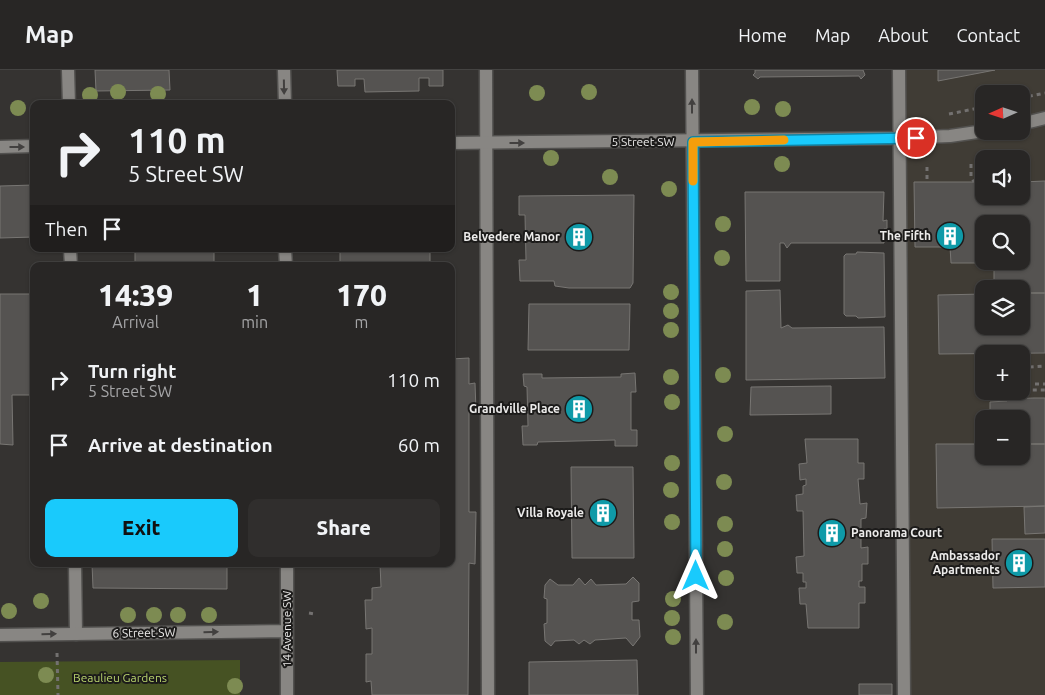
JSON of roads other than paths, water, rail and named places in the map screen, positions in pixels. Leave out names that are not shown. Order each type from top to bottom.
[{"type":"street","points":[[68,70],[69,100]]},
{"type":"street","points":[[284,70],[285,100]]},
{"type":"street","points":[[486,70],[488,695]]},
{"type":"street","points":[[692,70],[697,695]]},
{"type":"street","points":[[899,70],[904,695]]},
{"type":"street","points":[[1030,122],[1045,118]]},
{"type":"street","name":"5 Street SW","points":[[455,143],[693,142],[899,138],[950,136],[975,132]]},
{"type":"street","points":[[0,147],[30,146]]},
{"type":"street","points":[[75,567],[76,634]]},
{"type":"street","name":"14 Avenue SW","points":[[287,567],[287,695]]},
{"type":"street","name":"6 Street SW","points":[[0,635],[287,631]]},
{"type":"place","name":"The Fifth","points":[[950,236]]},
{"type":"place","name":"Belvedere Manor","points":[[579,237]]},
{"type":"place","name":"Grandville Place","points":[[579,409]]},
{"type":"place","name":"Villa Royale","points":[[603,513]]},
{"type":"place","name":"Panorama Court","points":[[832,533]]},
{"type":"place","name":"Ambassador Apartments","points":[[1019,563]]},
{"type":"park label","name":"Beaulieu Gardens","points":[[120,678]]}]
